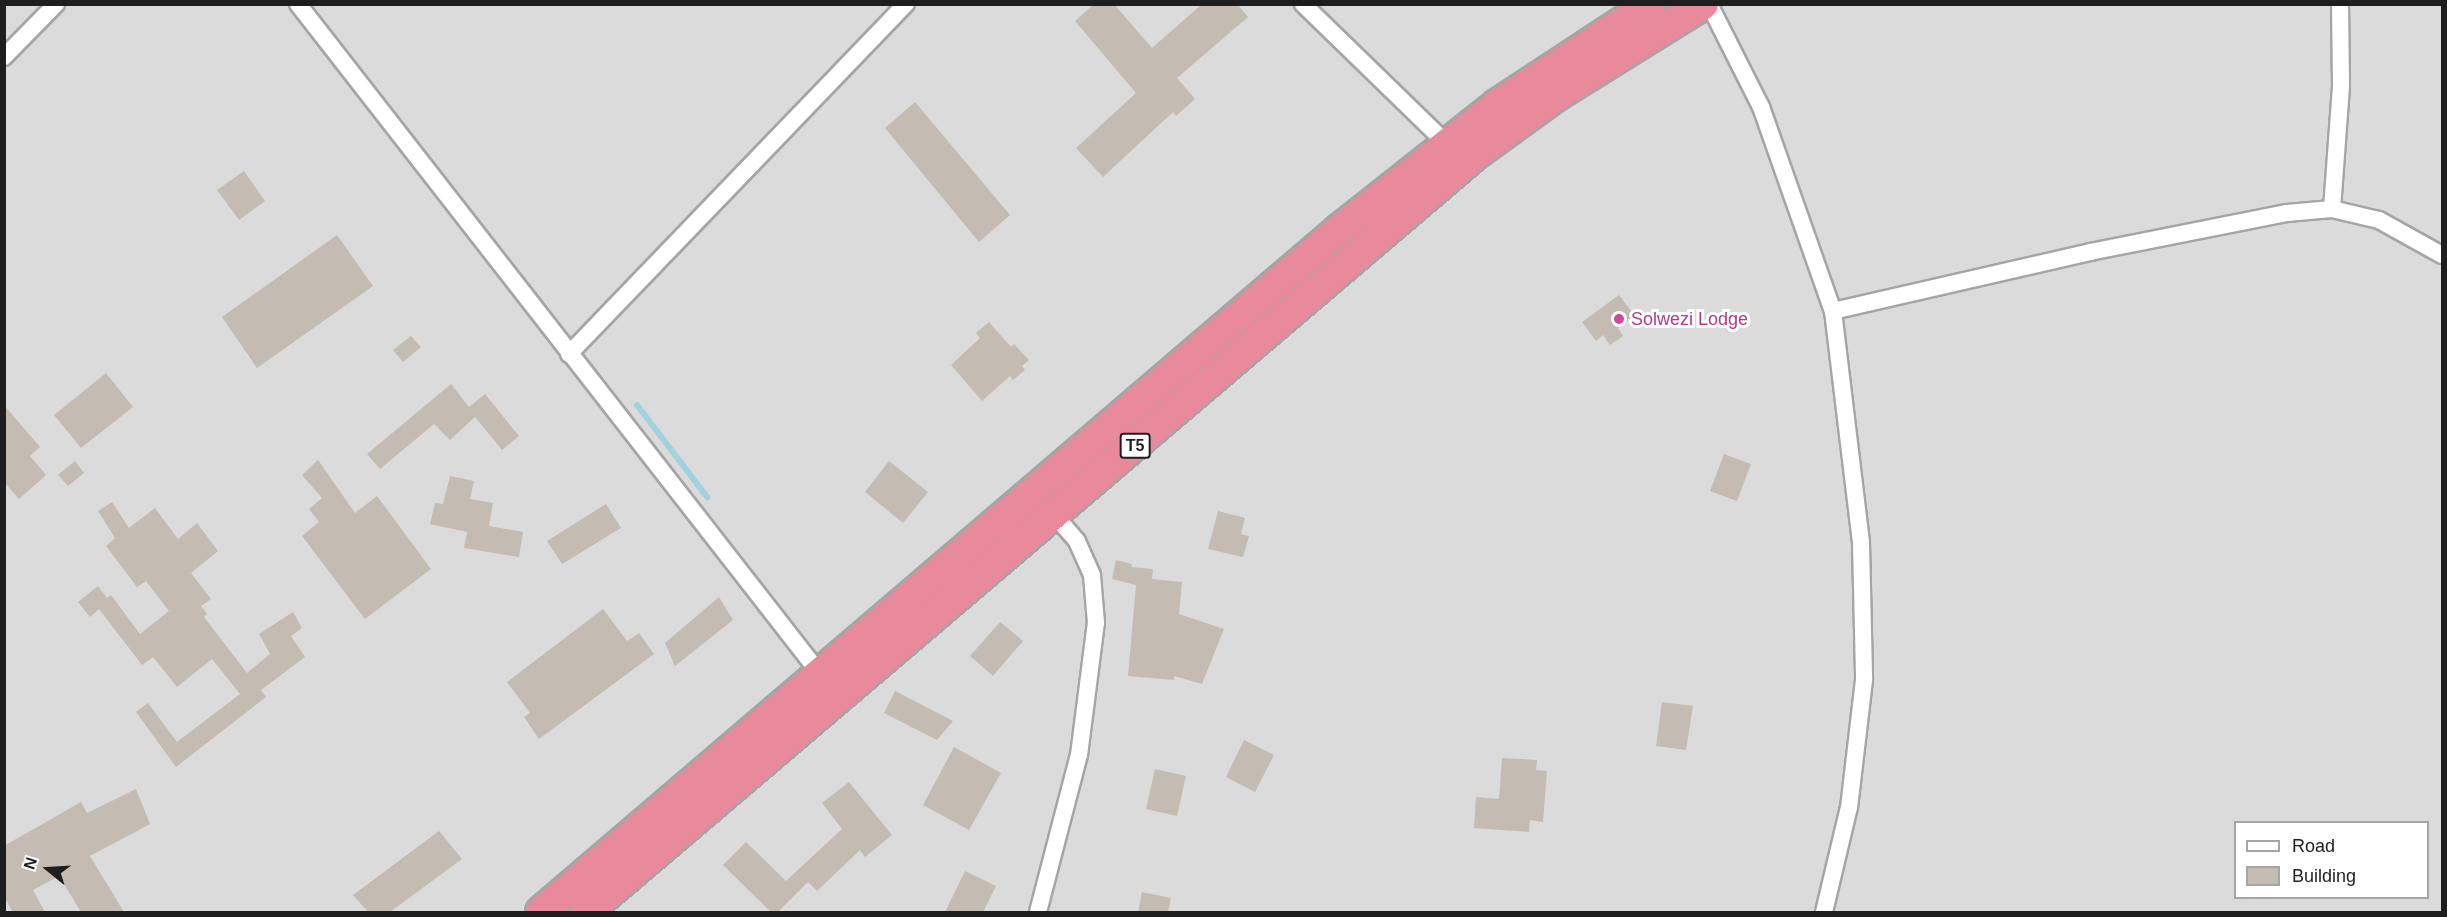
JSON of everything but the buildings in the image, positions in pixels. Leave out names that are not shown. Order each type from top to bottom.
[{"type":"highway","name":"T5","points":[[541,912],[1340,229],[1446,143],[1542,73],[1650,4]]},
{"type":"highway","name":"T5","points":[[586,912],[1477,153],[1557,95],[1703,4]]},
{"type":"street","points":[[4,57],[56,4]]},
{"type":"street","points":[[298,4],[821,675]]},
{"type":"street","points":[[569,354],[906,4]]},
{"type":"street","points":[[1304,4],[1446,143]]},
{"type":"street","points":[[1709,4],[1761,107],[1833,311],[1861,543],[1864,680],[1849,807],[1824,912]]},
{"type":"street","points":[[2332,209],[2341,85],[2340,4]]},
{"type":"street","points":[[1833,311],[2102,249],[2287,213],[2332,209],[2379,220],[2442,255]]},
{"type":"street","points":[[1038,912],[1079,755],[1096,623],[1092,575],[1077,541],[1054,515]]},
{"type":"shaded area","points":[[5,5],[2442,5],[2442,912],[5,912]]},
{"type":"waterway","points":[[637,405],[707,497]]},
{"type":"place","name":"Solwezi Lodge","points":[[1619,319]]}]
